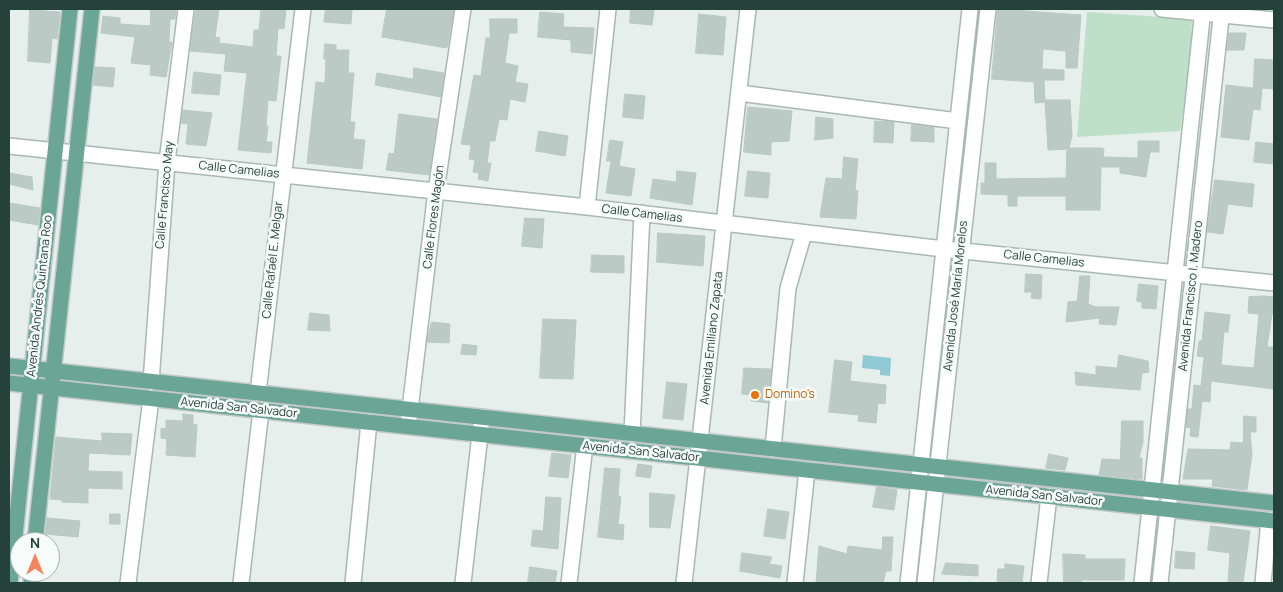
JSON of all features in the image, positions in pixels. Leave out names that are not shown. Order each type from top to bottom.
[{"type":"main road","name":"Avenida Andrés Quintana Roo","points":[[10,583],[70,9]]},
{"type":"main road","name":"Avenida Andrés Quintana Roo","points":[[37,532],[92,9]]},
{"type":"main road","name":"Avenida San Salvador","points":[[9,366],[1274,503]]},
{"type":"main road","name":"Avenida San Salvador","points":[[9,382],[1272,520]]},
{"type":"street","name":"Calle Francisco May","points":[[151,382],[166,162],[186,9]]},
{"type":"street","name":"Calle Rafaél E. Melgar","points":[[258,393],[302,9]]},
{"type":"street","name":"Calle Flores Magón","points":[[408,426],[436,191],[463,9]]},
{"type":"street","points":[[587,207],[608,9]]},
{"type":"street","name":"Avenida Emiliano Zapata","points":[[684,583],[700,458],[700,441],[748,9]]},
{"type":"street","name":"Avenida José María Morelos","points":[[908,583],[970,9]]},
{"type":"street","name":"Avenida José María Morelos","points":[[925,583],[988,9]]},
{"type":"street","points":[[1162,9],[1221,12],[1274,20]]},
{"type":"street","name":"Avenida Francisco I. Madero","points":[[1142,583],[1177,273],[1203,11]]},
{"type":"street","name":"Avenida Francisco I. Madero","points":[[1160,583],[1221,12]]},
{"type":"street","points":[[739,93],[958,121]]},
{"type":"street","name":"Calle Camelias","points":[[9,146],[642,213],[961,251],[1274,283]]},
{"type":"street","points":[[632,434],[642,213]]},
{"type":"street","points":[[773,449],[788,288],[804,233]]},
{"type":"street","points":[[128,583],[151,398]]},
{"type":"street","points":[[241,583],[261,410]]},
{"type":"street","points":[[463,583],[482,418]]},
{"type":"street","points":[[354,583],[369,422]]},
{"type":"street","points":[[569,583],[585,445]]},
{"type":"street","points":[[795,583],[807,470]]},
{"type":"street","points":[[1039,583],[1049,496]]},
{"type":"street","points":[[1262,583],[1272,520]]},
{"type":"green space","points":[[1087,12],[1192,19],[1189,74],[1180,131],[1077,137]]},
{"type":"water","points":[[863,355],[891,358],[890,376],[880,375],[880,370],[862,368]]},
{"type":"building","points":[[151,9],[176,9],[175,19],[170,19],[169,42],[172,42],[166,77],[150,75],[151,65],[131,63],[135,37],[101,33],[103,16],[120,18],[120,24],[150,26]]},
{"type":"building","points":[[196,9],[219,9],[215,37],[220,38],[219,43],[253,47],[254,30],[259,30],[261,9],[286,9],[284,29],[278,28],[276,56],[281,56],[276,101],[268,100],[266,142],[272,142],[271,153],[238,150],[247,73],[224,71],[226,54],[190,51]]},
{"type":"building","points":[[326,9],[352,9],[351,24],[324,22]]},
{"type":"building","points":[[387,9],[454,9],[447,48],[382,37]]},
{"type":"building","points":[[631,9],[654,9],[652,25],[630,23]]},
{"type":"building","points":[[998,9],[1081,15],[1077,68],[1066,68],[1066,51],[1043,49],[1042,69],[1064,70],[1064,80],[1044,80],[1045,100],[1070,100],[1072,136],[1069,148],[1101,148],[1104,149],[1103,157],[1138,158],[1138,141],[1159,141],[1159,152],[1150,152],[1146,177],[1120,173],[1120,167],[1101,167],[1100,210],[1066,210],[1066,196],[1017,196],[1017,206],[1008,206],[1008,195],[981,194],[981,183],[985,183],[985,163],[996,163],[996,179],[1066,178],[1067,149],[1048,150],[1045,102],[1035,103],[1034,82],[992,79]]},
{"type":"building","points":[[30,10],[60,12],[57,39],[52,38],[50,63],[28,61]]},
{"type":"building","points":[[540,12],[564,14],[563,27],[594,28],[592,54],[571,52],[571,40],[538,37]]},
{"type":"building","points":[[699,14],[726,17],[723,55],[696,53]]},
{"type":"building","points":[[490,19],[517,19],[517,33],[509,33],[505,63],[518,66],[515,82],[528,84],[525,102],[510,99],[507,120],[499,119],[495,141],[490,141],[487,163],[491,163],[488,181],[478,179],[479,173],[473,172],[475,160],[469,159],[471,145],[461,144],[474,75],[481,76],[486,38],[490,38]]},
{"type":"building","points":[[1229,33],[1246,33],[1244,50],[1227,50]]},
{"type":"building","points":[[325,44],[336,45],[336,50],[349,50],[348,73],[354,73],[350,122],[355,122],[353,139],[365,140],[362,169],[307,163],[316,82],[325,83]]},
{"type":"building","points":[[1255,59],[1274,60],[1274,89],[1262,88],[1260,110],[1253,109],[1249,140],[1221,137],[1226,85],[1253,88]]},
{"type":"building","points":[[95,67],[115,68],[113,87],[93,85]]},
{"type":"building","points":[[414,68],[444,73],[441,97],[375,85],[377,73],[413,79]]},
{"type":"building","points":[[194,72],[221,75],[219,95],[192,93]]},
{"type":"building","points":[[625,94],[645,96],[643,119],[623,117]]},
{"type":"building","points":[[748,107],[792,111],[789,141],[771,142],[771,155],[744,152]]},
{"type":"building","points":[[183,110],[212,113],[206,146],[186,144],[188,124],[181,123]]},
{"type":"building","points":[[399,114],[437,119],[429,175],[386,170],[389,153],[394,154]]},
{"type":"building","points":[[816,117],[833,119],[833,138],[815,140]]},
{"type":"building","points":[[875,121],[894,122],[893,143],[874,142]]},
{"type":"building","points":[[912,125],[934,127],[934,142],[911,141]]},
{"type":"building","points":[[539,131],[568,136],[565,156],[536,151]]},
{"type":"building","points":[[610,140],[623,142],[619,166],[635,169],[631,196],[606,193],[611,161],[607,161]]},
{"type":"building","points":[[1256,142],[1274,144],[1274,164],[1254,162]]},
{"type":"building","points":[[844,157],[858,159],[855,190],[858,191],[856,219],[820,217],[826,178],[842,179]]},
{"type":"building","points":[[677,171],[696,173],[692,205],[650,198],[653,179],[676,182]]},
{"type":"building","points":[[748,171],[770,173],[768,198],[745,196]]},
{"type":"building","points":[[9,173],[32,177],[33,190],[9,184]]},
{"type":"building","points":[[1215,180],[1254,184],[1252,207],[1228,204],[1223,234],[1207,232]]},
{"type":"building","points":[[9,203],[40,208],[38,225],[9,220]]},
{"type":"building","points":[[525,218],[544,219],[542,248],[522,246]]},
{"type":"building","points":[[658,233],[705,236],[703,266],[657,262]]},
{"type":"building","points":[[592,255],[624,256],[624,273],[591,272]]},
{"type":"building","points":[[1026,274],[1042,275],[1041,299],[1031,298],[1032,292],[1025,292]]},
{"type":"building","points":[[1080,276],[1090,276],[1088,304],[1096,307],[1119,307],[1116,325],[1099,324],[1100,318],[1066,322],[1068,302],[1077,301]]},
{"type":"building","points":[[1139,284],[1158,286],[1156,309],[1142,308],[1142,302],[1137,301]]},
{"type":"building","points":[[1249,297],[1274,297],[1274,314],[1272,314],[1267,347],[1274,347],[1274,389],[1211,381],[1210,402],[1202,401],[1198,437],[1190,436],[1191,428],[1186,427],[1188,409],[1192,409],[1194,385],[1201,386],[1204,357],[1197,356],[1199,341],[1202,341],[1205,312],[1230,315],[1228,332],[1224,332],[1221,365],[1254,368],[1259,314],[1248,313]]},
{"type":"building","points":[[310,313],[329,315],[330,331],[308,330]]},
{"type":"building","points":[[543,319],[576,320],[573,379],[540,378]]},
{"type":"building","points":[[432,322],[450,324],[449,343],[427,342]]},
{"type":"building","points":[[463,344],[477,346],[476,355],[461,354]]},
{"type":"building","points":[[1119,355],[1148,361],[1149,372],[1142,373],[1140,390],[1076,385],[1075,372],[1096,375],[1096,366],[1117,368]]},
{"type":"building","points":[[835,360],[852,362],[850,381],[886,385],[885,404],[878,403],[876,423],[858,421],[859,415],[829,412]]},
{"type":"building","points":[[744,368],[771,369],[768,403],[751,401],[752,395],[742,394]]},
{"type":"building","points":[[667,382],[687,384],[683,420],[663,418]]},
{"type":"building","points":[[183,414],[193,415],[193,424],[197,425],[195,457],[166,455],[167,439],[161,438],[161,428],[166,429],[166,420],[183,421]]},
{"type":"building","points":[[1244,416],[1256,417],[1256,432],[1250,432],[1252,454],[1247,490],[1212,486],[1213,479],[1183,479],[1188,449],[1230,450],[1231,442],[1243,443]]},
{"type":"building","points":[[1122,421],[1143,421],[1143,442],[1139,458],[1142,458],[1142,479],[1099,475],[1102,459],[1120,460]]},
{"type":"building","points":[[102,433],[132,434],[130,455],[89,453],[88,471],[122,472],[122,489],[88,488],[88,503],[62,502],[62,500],[50,499],[56,437],[102,441]]},
{"type":"building","points":[[552,453],[571,455],[568,478],[549,476]]},
{"type":"building","points":[[1049,454],[1068,458],[1065,470],[1046,468]]},
{"type":"building","points":[[638,464],[652,466],[650,478],[636,476]]},
{"type":"building","points":[[605,468],[620,469],[618,496],[621,497],[618,524],[624,525],[623,540],[598,537]]},
{"type":"building","points":[[877,487],[897,490],[894,510],[873,507]]},
{"type":"building","points":[[650,493],[675,495],[670,528],[650,527]]},
{"type":"building","points":[[546,497],[561,498],[558,549],[531,546],[533,530],[543,531]]},
{"type":"building","points":[[768,509],[789,512],[785,539],[764,536]]},
{"type":"building","points":[[110,514],[120,514],[120,524],[110,524]]},
{"type":"building","points":[[47,518],[80,521],[78,537],[60,535],[60,532],[45,532]]},
{"type":"building","points":[[1211,526],[1250,531],[1243,583],[1228,583],[1230,553],[1208,550]]},
{"type":"building","points":[[883,537],[893,537],[891,571],[886,571],[883,583],[816,583],[819,546],[847,554],[848,546],[882,550]]},
{"type":"building","points":[[1176,551],[1195,553],[1194,569],[1175,568]]},
{"type":"building","points":[[742,553],[772,557],[769,564],[782,566],[780,578],[740,571]]},
{"type":"building","points":[[1063,554],[1085,555],[1085,559],[1125,559],[1124,580],[1081,580],[1081,583],[1064,583]]},
{"type":"building","points":[[946,563],[978,565],[978,576],[942,574]]},
{"type":"building","points":[[1005,564],[1024,566],[1022,583],[997,581],[998,569],[1005,569]]},
{"type":"building","points":[[530,567],[557,571],[555,583],[528,583]]},
{"type":"place","name":"Domino's","points":[[755,395]]}]
